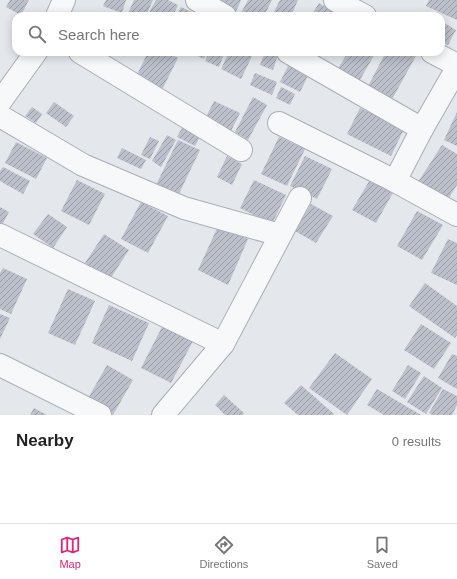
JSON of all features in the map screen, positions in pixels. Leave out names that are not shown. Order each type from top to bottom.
[{"type":"street","points":[[59,12],[64,0]]},
{"type":"street","points":[[197,0],[218,12]]},
{"type":"street","points":[[336,0],[358,12]]},
{"type":"street","points":[[3,92],[33,56]]},
{"type":"street","points":[[87,56],[241,150]]},
{"type":"street","points":[[295,56],[422,129]]},
{"type":"street","points":[[395,180],[457,67],[439,56]]},
{"type":"street","points":[[0,116],[83,164],[184,208],[280,235]]},
{"type":"street","points":[[279,123],[395,180],[457,215]]},
{"type":"street","points":[[163,415],[223,344],[300,198]]},
{"type":"street","points":[[0,235],[223,344]]},
{"type":"street","points":[[0,365],[100,415]]},
{"type":"building","points":[[10,0],[29,0],[23,12],[15,12],[6,7]]},
{"type":"building","points":[[106,0],[126,0],[122,12],[103,6]]},
{"type":"building","points":[[134,0],[153,0],[148,12],[129,12]]},
{"type":"building","points":[[156,0],[168,0],[178,5],[175,12],[149,12]]},
{"type":"building","points":[[205,0],[241,0],[236,12],[231,12]]},
{"type":"building","points":[[248,0],[272,0],[266,12],[242,12]]},
{"type":"building","points":[[280,0],[298,0],[293,12],[274,12]]},
{"type":"building","points":[[429,0],[457,0],[457,20],[445,15],[445,12],[439,12],[426,6]]},
{"type":"building","points":[[319,3],[335,12],[313,12]]},
{"type":"building","points":[[181,7],[191,12],[178,12]]},
{"type":"building","points":[[445,23],[456,30],[448,45],[445,44]]},
{"type":"building","points":[[146,56],[174,56],[178,58],[161,92],[135,79]]},
{"type":"building","points":[[198,56],[205,56],[204,59]]},
{"type":"building","points":[[207,56],[223,56],[219,67],[205,61]]},
{"type":"building","points":[[227,56],[252,56],[241,79],[221,69]]},
{"type":"building","points":[[263,56],[278,56],[273,70],[260,65]]},
{"type":"building","points":[[346,56],[374,56],[357,85],[336,72]]},
{"type":"building","points":[[384,56],[416,56],[391,101],[367,88]]},
{"type":"building","points":[[291,60],[311,70],[300,92],[280,82]]},
{"type":"building","points":[[255,73],[277,82],[272,95],[250,85]]},
{"type":"building","points":[[281,87],[295,94],[290,105],[276,98]]},
{"type":"building","points":[[253,97],[267,105],[248,140],[235,132]]},
{"type":"building","points":[[214,101],[240,113],[231,131],[205,119]]},
{"type":"building","points":[[54,102],[74,116],[66,127],[46,113]]},
{"type":"building","points":[[32,107],[42,114],[36,123],[25,116]]},
{"type":"building","points":[[360,108],[404,129],[391,156],[347,134]]},
{"type":"building","points":[[457,112],[457,146],[444,140]]},
{"type":"building","points":[[183,126],[201,135],[195,146],[177,137]]},
{"type":"building","points":[[167,135],[176,140],[161,167],[152,161]]},
{"type":"building","points":[[150,137],[159,141],[150,159],[141,155]]},
{"type":"building","points":[[279,137],[305,149],[287,186],[261,174]]},
{"type":"building","points":[[178,140],[200,150],[176,200],[154,189]]},
{"type":"building","points":[[16,142],[47,158],[36,179],[5,163]]},
{"type":"building","points":[[442,145],[457,154],[457,185],[447,201],[418,182]]},
{"type":"building","points":[[122,148],[146,160],[141,169],[117,158]]},
{"type":"building","points":[[227,156],[242,164],[232,185],[217,177]]},
{"type":"building","points":[[305,156],[332,169],[317,199],[290,186]]},
{"type":"building","points":[[3,167],[30,181],[23,194],[0,181],[0,171]]},
{"type":"building","points":[[371,178],[394,191],[376,223],[352,210]]},
{"type":"building","points":[[77,180],[105,194],[89,225],[61,211]]},
{"type":"building","points":[[254,180],[286,195],[272,224],[240,208]]},
{"type":"building","points":[[141,202],[168,216],[148,253],[121,239]]},
{"type":"building","points":[[311,204],[333,216],[316,243],[295,231]]},
{"type":"building","points":[[0,207],[9,212],[0,229]]},
{"type":"building","points":[[417,211],[443,225],[422,260],[397,246]]},
{"type":"building","points":[[48,214],[67,227],[53,248],[33,234]]},
{"type":"building","points":[[219,224],[248,239],[228,285],[198,270]]},
{"type":"building","points":[[104,234],[129,250],[110,279],[85,263]]},
{"type":"building","points":[[448,239],[457,243],[457,285],[431,273]]},
{"type":"building","points":[[3,268],[27,279],[11,314],[0,309],[0,273]]},
{"type":"building","points":[[425,283],[457,306],[457,335],[455,338],[409,306]]},
{"type":"building","points":[[68,289],[95,301],[75,345],[48,333]]},
{"type":"building","points":[[109,305],[149,323],[132,361],[92,343]]},
{"type":"building","points":[[0,314],[10,318],[0,339]]},
{"type":"building","points":[[421,324],[451,343],[434,369],[404,350]]},
{"type":"building","points":[[163,325],[193,341],[171,383],[141,368]]},
{"type":"building","points":[[335,353],[372,379],[347,415],[309,388]]},
{"type":"building","points":[[452,354],[457,356],[457,389],[438,378]]},
{"type":"building","points":[[107,365],[133,380],[113,415],[87,400]]},
{"type":"building","points":[[408,365],[421,373],[405,399],[392,391]]},
{"type":"building","points":[[424,376],[442,388],[426,414],[407,402]]},
{"type":"building","points":[[301,385],[334,414],[298,415],[284,403]]},
{"type":"building","points":[[377,389],[421,415],[384,415],[367,405]]},
{"type":"building","points":[[443,389],[457,396],[457,405],[452,415],[433,415],[429,413]]},
{"type":"building","points":[[224,395],[244,413],[243,415],[225,415],[215,405]]},
{"type":"building","points":[[34,408],[47,415],[30,415]]}]
